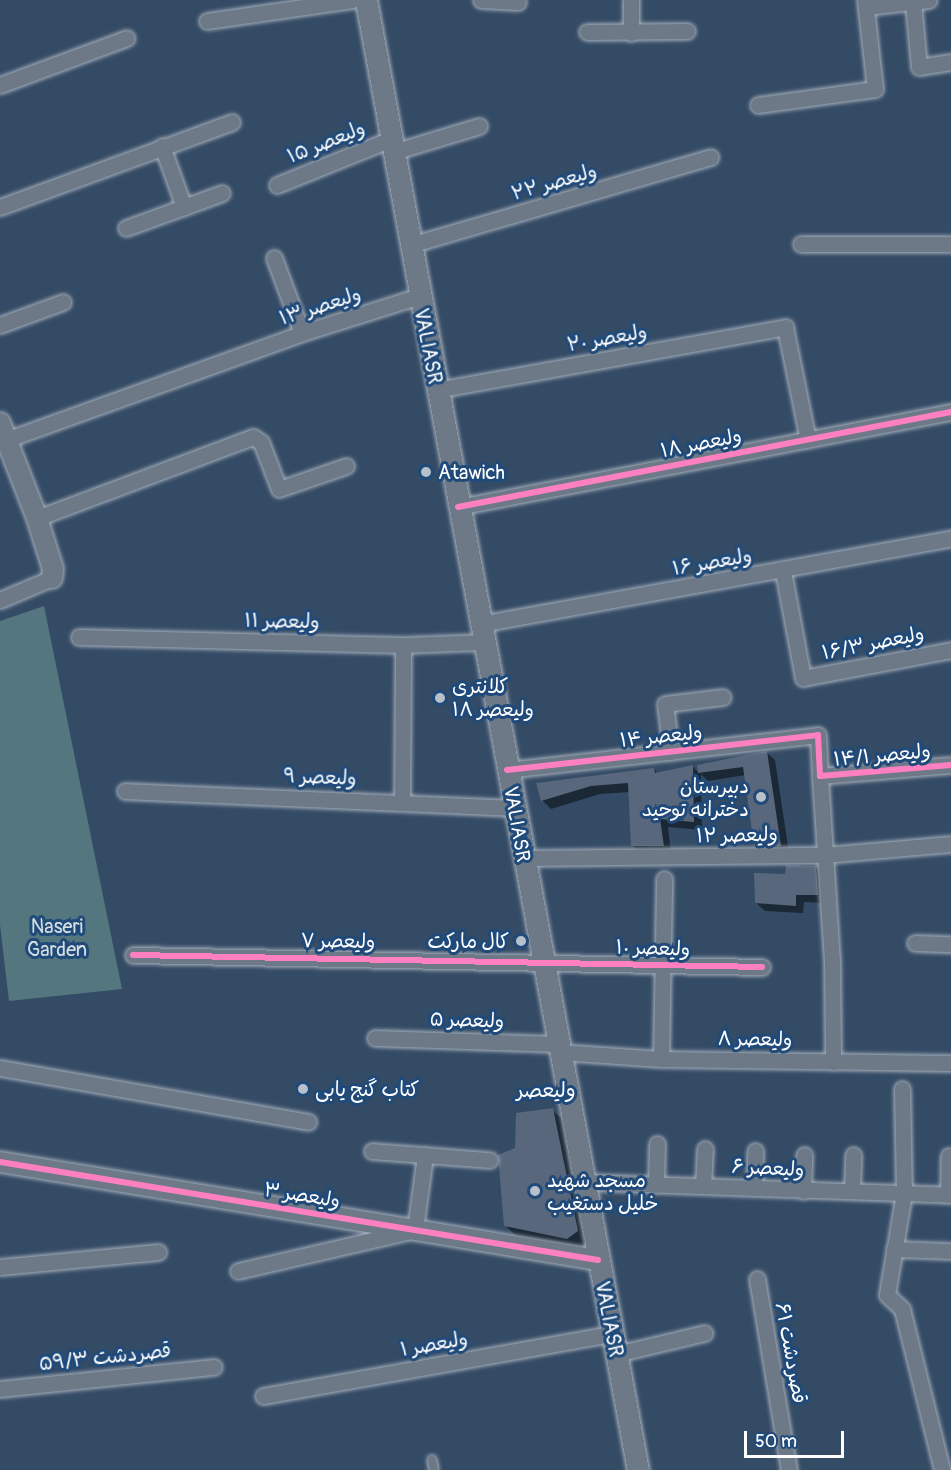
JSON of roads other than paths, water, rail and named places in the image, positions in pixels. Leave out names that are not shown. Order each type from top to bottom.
[{"type":"main road","name":"VALIASR","points":[[366,0],[418,296],[638,1470]]},
{"type":"street","points":[[207,21],[352,0]]},
{"type":"street","points":[[481,0],[518,2]]},
{"type":"street","points":[[631,0],[631,33]]},
{"type":"street","points":[[758,105],[874,89],[865,4],[929,0]]},
{"type":"street","points":[[913,2],[919,67],[951,62]]},
{"type":"street","points":[[587,32],[687,32]]},
{"type":"street","points":[[0,85],[127,38]]},
{"type":"street","points":[[0,207],[232,122]]},
{"type":"street","name":"۱۵ ولیعصر","points":[[277,185],[392,146],[479,126]]},
{"type":"street","points":[[162,146],[184,207]]},
{"type":"street","name":"۲۲ ولیعصر","points":[[410,245],[710,157]]},
{"type":"street","points":[[126,228],[222,193]]},
{"type":"street","points":[[801,244],[951,244]]},
{"type":"street","points":[[274,258],[302,333]]},
{"type":"street","name":"۱۳ ولیعصر","points":[[2,435],[418,296]]},
{"type":"street","points":[[0,326],[63,303]]},
{"type":"street","name":"۲۰ ولیعصر","points":[[436,390],[785,327],[808,440]]},
{"type":"street","name":"۱۸ ولیعصر","points":[[458,507],[951,412]]},
{"type":"street","points":[[0,600],[52,578],[53,569],[37,518],[2,435]]},
{"type":"street","points":[[37,518],[253,437],[261,442],[279,489],[346,466]]},
{"type":"street","name":"۱۶ ولیعصر","points":[[482,633],[951,538]]},
{"type":"street","name":"۱۶/۳ ولیعصر","points":[[783,571],[803,678],[951,650]]},
{"type":"street","name":"۱۱ ولیعصر","points":[[79,637],[403,645],[482,633]]},
{"type":"street","points":[[402,801],[403,645]]},
{"type":"street","points":[[671,752],[665,704],[723,697]]},
{"type":"street","name":"۱۴ ولیعصر","points":[[507,770],[818,735]]},
{"type":"street","name":"۱۴/۱ ولیعصر","points":[[818,735],[820,776],[951,765]]},
{"type":"street","points":[[820,776],[832,961],[833,1062]]},
{"type":"street","name":"۹ ولیعصر","points":[[125,791],[402,801],[514,808]]},
{"type":"street","name":"۱۲ ولیعصر","points":[[523,858],[825,855],[951,844]]},
{"type":"street","points":[[661,1059],[664,879]]},
{"type":"street","points":[[915,943],[951,944]]},
{"type":"street","name":"۷ ولیعصر","points":[[133,955],[542,960]]},
{"type":"street","name":"۱۰ ولیعصر","points":[[542,960],[762,967]]},
{"type":"street","name":"۵ ولیعصر","points":[[375,1038],[559,1048]]},
{"type":"street","name":"۸ ولیعصر","points":[[559,1048],[661,1059],[951,1064]]},
{"type":"street","points":[[0,1068],[308,1122]]},
{"type":"street","points":[[902,1089],[904,1193],[887,1295],[902,1309],[942,1470]]},
{"type":"street","points":[[656,1185],[657,1144]]},
{"type":"street","points":[[703,1186],[705,1149]]},
{"type":"street","points":[[754,1188],[755,1150]]},
{"type":"street","points":[[372,1151],[490,1160]]},
{"type":"street","points":[[238,1271],[415,1230],[425,1155]]},
{"type":"street","points":[[803,1191],[804,1155]]},
{"type":"street","points":[[852,1155],[852,1191]]},
{"type":"street","points":[[949,1156],[950,1195]]},
{"type":"street","name":"۳ ولیعصر","points":[[0,1162],[598,1260]]},
{"type":"street","name":"۶ ولیعصر","points":[[584,1182],[950,1195]]},
{"type":"street","points":[[894,1249],[951,1251]]},
{"type":"street","points":[[0,1267],[158,1252]]},
{"type":"street","name":"۶۱ قصردشت","points":[[757,1278],[789,1470]]},
{"type":"street","name":"۱ ولیعصر","points":[[263,1396],[614,1344],[705,1333]]},
{"type":"street","name":"۵۹/۳ قصردشت","points":[[0,1389],[214,1367]]},
{"type":"lane","points":[[432,1460],[434,1470]]},
{"type":"place","name":"Atawich","points":[[426,472]]},
{"type":"place","name":"کلانتری ۱۸ ولیعصر","points":[[440,698]]},
{"type":"place","name":"دبیرستان دخترانه توحید","points":[[761,797]]},
{"type":"place","name":"کال مارکت","points":[[521,941]]},
{"type":"place","name":"کتاب گنج یابی","points":[[303,1089]]},
{"type":"place","name":"مسجد شهید خلیل دستغیب","points":[[535,1191]]},
{"type":"district","name":"ولیعصر","points":[[546,1091]]},
{"type":"park label","name":"Naseri Garden","points":[[57,938]]}]
